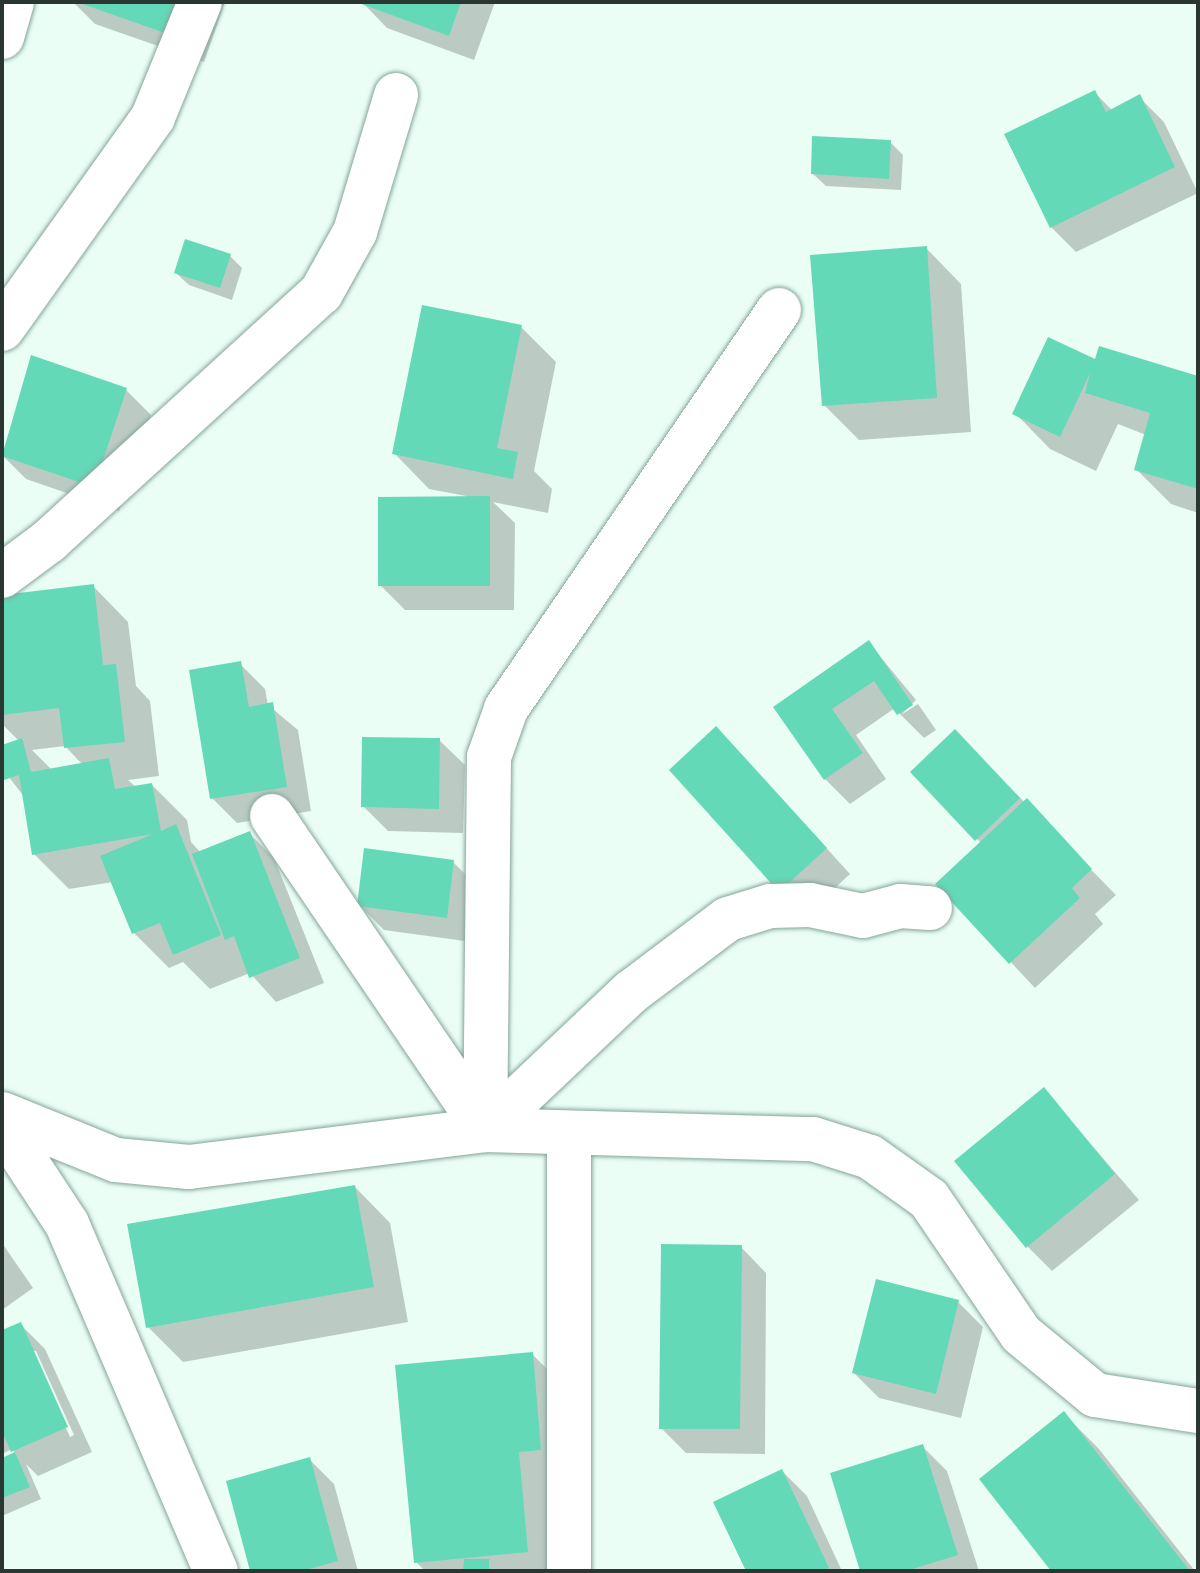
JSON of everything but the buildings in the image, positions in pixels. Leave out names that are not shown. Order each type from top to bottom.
[{"type":"street","points":[[2,37],[12,2]]},
{"type":"street","points":[[2,329],[153,117],[200,2]]},
{"type":"street","points":[[2,576],[49,541],[321,293],[355,232],[396,95]]},
{"type":"street","points":[[485,1130],[489,757],[506,709],[779,310]]},
{"type":"street","points":[[272,816],[485,1130]]},
{"type":"street","points":[[485,1130],[631,992],[728,919],[770,906],[810,905],[863,916],[900,906],[930,908]]},
{"type":"street","points":[[2,1114],[116,1160],[189,1167],[485,1130],[813,1139],[870,1157],[929,1199],[1021,1334],[1095,1395],[1198,1411]]},
{"type":"street","points":[[2,1125],[67,1224],[216,1571]]},
{"type":"street","points":[[569,1133],[569,1571]]}]
